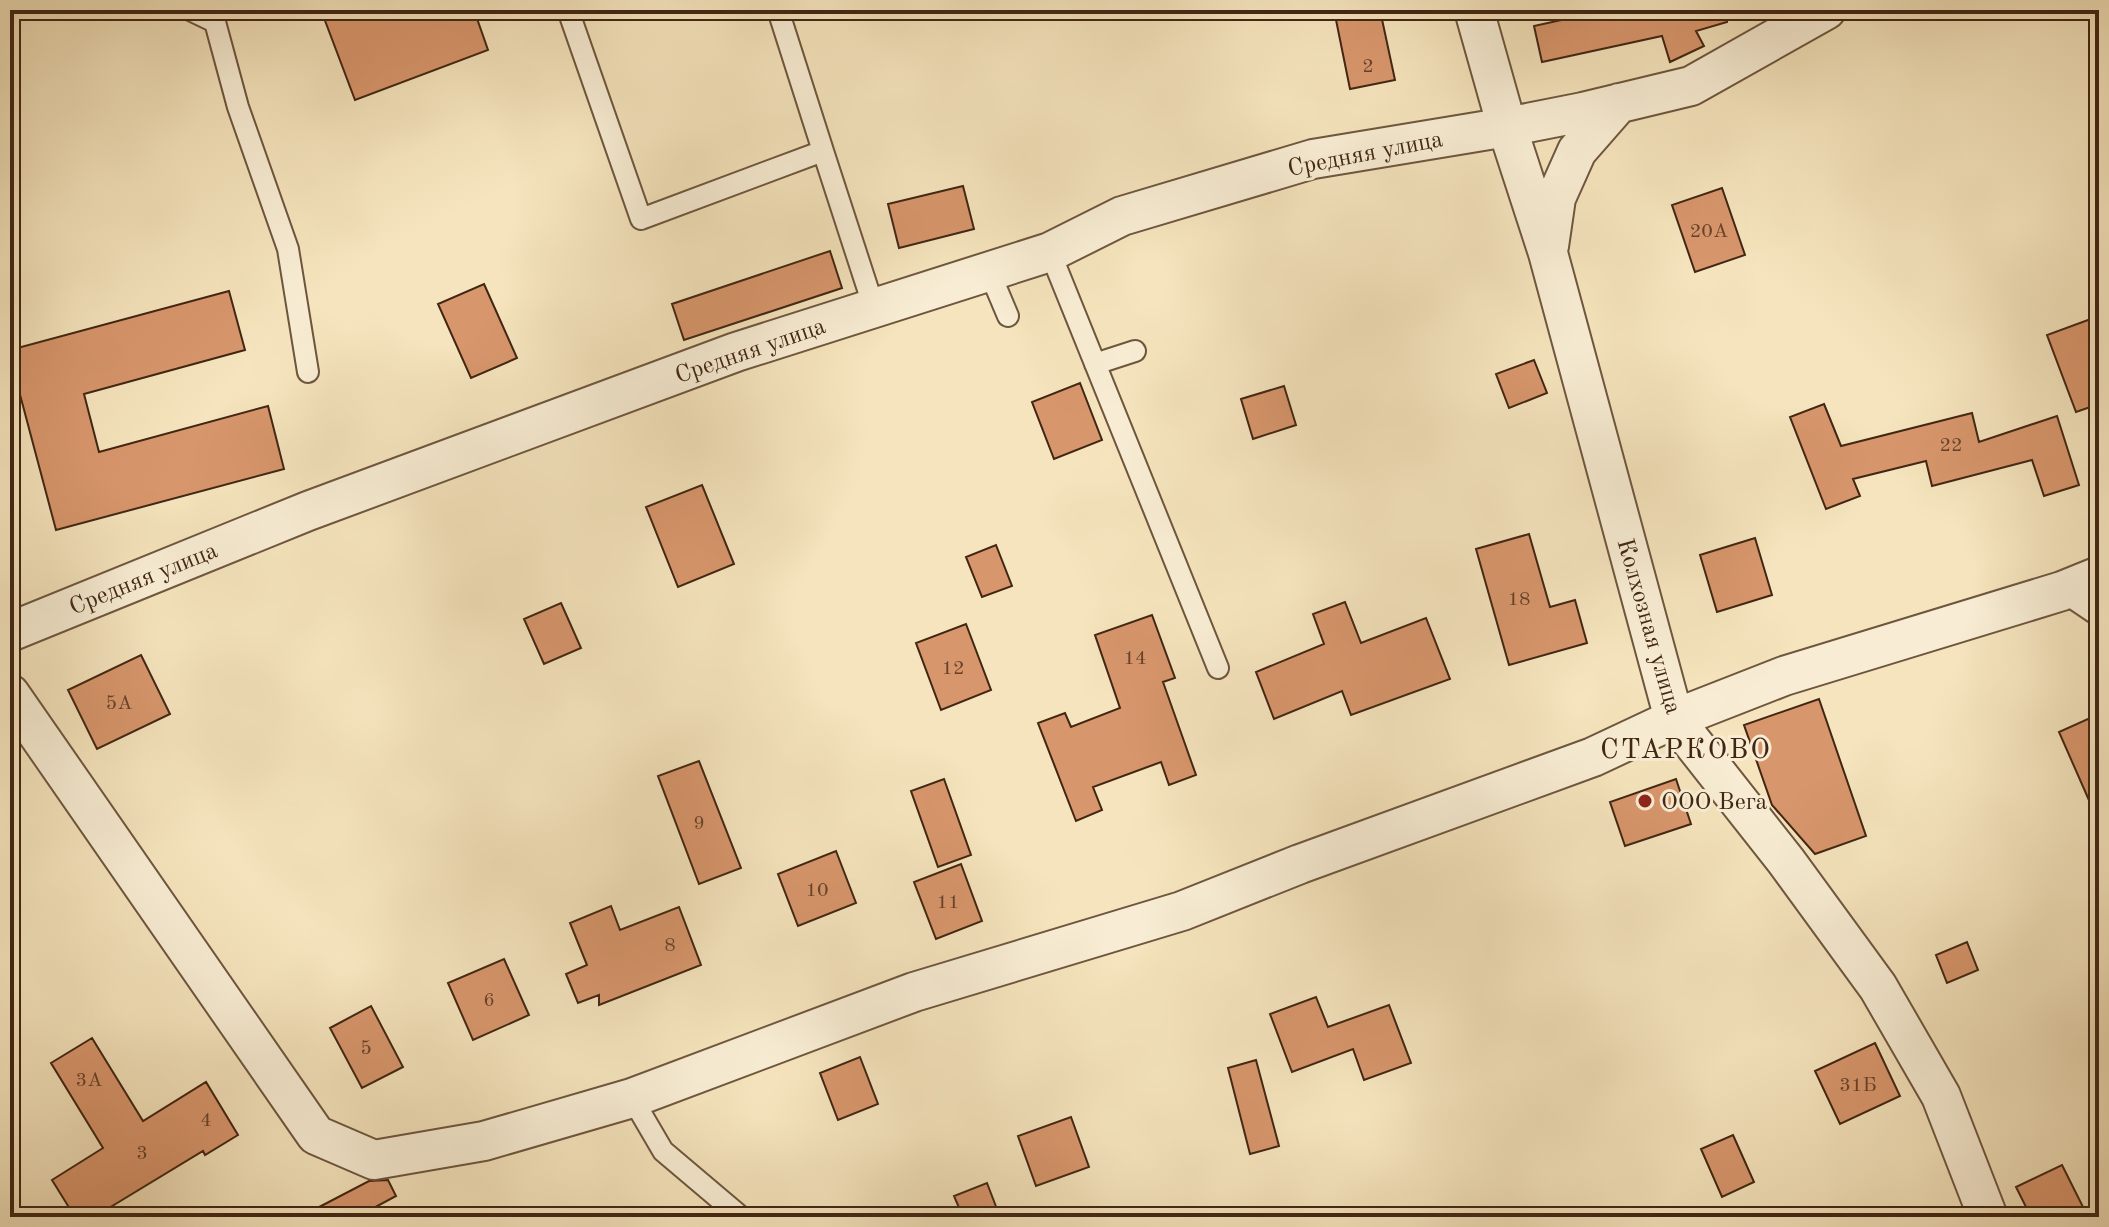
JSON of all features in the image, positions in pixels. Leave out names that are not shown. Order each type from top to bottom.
[{"type":"street","name":"Колхозная улица","points":[[1474,10],[1507,127],[1548,253],[1674,719],[1786,861],[1878,987],[1941,1096],[1988,1217]]},
{"type":"street","name":"Средняя улица","points":[[10,632],[308,511],[736,352],[1050,252],[1122,216],[1313,159],[1507,127],[1691,86],[1826,10]]},
{"type":"street","points":[[1548,253],[1556,198],[1577,151],[1619,103]]},
{"type":"street","points":[[10,694],[316,1135],[374,1160],[484,1141],[632,1098],[914,992],[1182,911],[1300,864],[1593,757],[1674,719],[1784,676],[2062,591],[2099,576]]},
{"type":"lane","points":[[190,10],[215,22],[238,107],[288,249],[308,372]]},
{"type":"lane","points":[[568,10],[641,219],[823,151]]},
{"type":"lane","points":[[778,10],[874,308]]},
{"type":"lane","points":[[1050,252],[1218,668]]},
{"type":"lane","points":[[989,271],[1008,316]]},
{"type":"lane","points":[[1095,364],[1135,351]]},
{"type":"lane","points":[[2062,591],[2099,616]]},
{"type":"lane","points":[[632,1098],[663,1151],[741,1217]]},
{"type":"building","points":[[321,10],[474,10],[488,50],[355,100]]},
{"type":"building","points":[[1334,10],[1380,10],[1395,80],[1350,89]]},
{"type":"building","points":[[1607,10],[1745,10],[1745,13],[1696,31],[1704,46],[1670,62],[1662,36],[1542,62],[1534,26]]},
{"type":"building","points":[[963,186],[974,229],[899,248],[888,204]]},
{"type":"building","points":[[1722,188],[1745,255],[1695,272],[1672,205]]},
{"type":"building","points":[[830,251],[842,288],[684,340],[672,304]]},
{"type":"building","points":[[484,284],[517,358],[471,378],[438,304]]},
{"type":"building","points":[[229,291],[245,350],[84,394],[99,452],[268,406],[284,469],[56,530],[10,350]]},
{"type":"building","points":[[2099,316],[2099,404],[2076,412],[2047,335]]},
{"type":"building","points":[[1534,360],[1547,393],[1509,408],[1496,374]]},
{"type":"building","points":[[1080,383],[1102,440],[1054,459],[1032,402]]},
{"type":"building","points":[[1284,386],[1296,425],[1253,439],[1241,399]]},
{"type":"building","points":[[1824,404],[1841,446],[1972,413],[1979,442],[2057,416],[2079,485],[2044,496],[2032,460],[1932,486],[1926,461],[1853,479],[1860,496],[1826,509],[1790,417]]},
{"type":"building","points":[[702,485],[734,564],[678,587],[646,507]]},
{"type":"building","points":[[1529,534],[1550,607],[1575,600],[1587,643],[1509,665],[1476,549]]},
{"type":"building","points":[[1755,538],[1772,595],[1717,612],[1700,555]]},
{"type":"building","points":[[996,545],[1012,586],[982,597],[966,557]]},
{"type":"building","points":[[1345,602],[1361,643],[1426,618],[1450,679],[1351,715],[1342,691],[1274,719],[1256,672],[1324,644],[1313,614]]},
{"type":"building","points":[[561,603],[581,648],[544,664],[524,619]]},
{"type":"building","points":[[1152,615],[1175,678],[1163,682],[1196,775],[1169,785],[1161,762],[1093,787],[1102,810],[1076,821],[1038,723],[1065,713],[1071,727],[1120,708],[1095,635]]},
{"type":"building","points":[[966,624],[991,690],[941,710],[916,643]]},
{"type":"building","points":[[141,655],[170,714],[97,749],[68,690]]},
{"type":"building","points":[[1819,699],[1866,836],[1815,854],[1772,805],[1744,725]]},
{"type":"building","points":[[2099,714],[2099,823],[2059,732]]},
{"type":"building","points":[[699,761],[741,868],[699,884],[658,776]]},
{"type":"building","points":[[944,779],[971,855],[938,867],[911,791]]},
{"type":"building","points":[[1676,779],[1691,824],[1625,846],[1610,802]]},
{"type":"building","points":[[836,851],[856,903],[798,926],[778,874]]},
{"type":"building","points":[[961,864],[982,921],[936,939],[914,882]]},
{"type":"building","points":[[611,906],[620,930],[679,907],[701,965],[599,1005],[599,995],[578,1003],[566,974],[587,965],[570,923]]},
{"type":"building","points":[[1967,942],[1978,970],[1947,983],[1936,955]]},
{"type":"building","points":[[504,959],[529,1015],[473,1040],[448,983]]},
{"type":"building","points":[[1316,997],[1328,1027],[1389,1005],[1411,1063],[1364,1080],[1353,1049],[1292,1072],[1270,1014]]},
{"type":"building","points":[[371,1006],[403,1067],[362,1088],[330,1028]]},
{"type":"building","points":[[92,1038],[143,1121],[206,1082],[238,1135],[205,1155],[203,1151],[94,1217],[75,1217],[52,1180],[103,1148],[51,1063]]},
{"type":"building","points":[[1875,1043],[1900,1096],[1840,1124],[1815,1071]]},
{"type":"building","points":[[860,1057],[878,1104],[838,1120],[820,1073]]},
{"type":"building","points":[[1256,1060],[1279,1146],[1250,1154],[1228,1068]]},
{"type":"building","points":[[1071,1117],[1089,1167],[1036,1186],[1018,1136]]},
{"type":"building","points":[[1733,1135],[1754,1182],[1722,1197],[1701,1149]]},
{"type":"building","points":[[2062,1165],[2088,1217],[2031,1217],[2016,1187]]},
{"type":"building","points":[[388,1180],[396,1196],[357,1217],[300,1217],[369,1181]]},
{"type":"building","points":[[987,1183],[1000,1217],[963,1217],[954,1196]]},
{"type":"place","name":"ООО Вега","points":[[1645,801]]},
{"type":"district","name":"СТАРКОВО","points":[[1686,748]]}]
